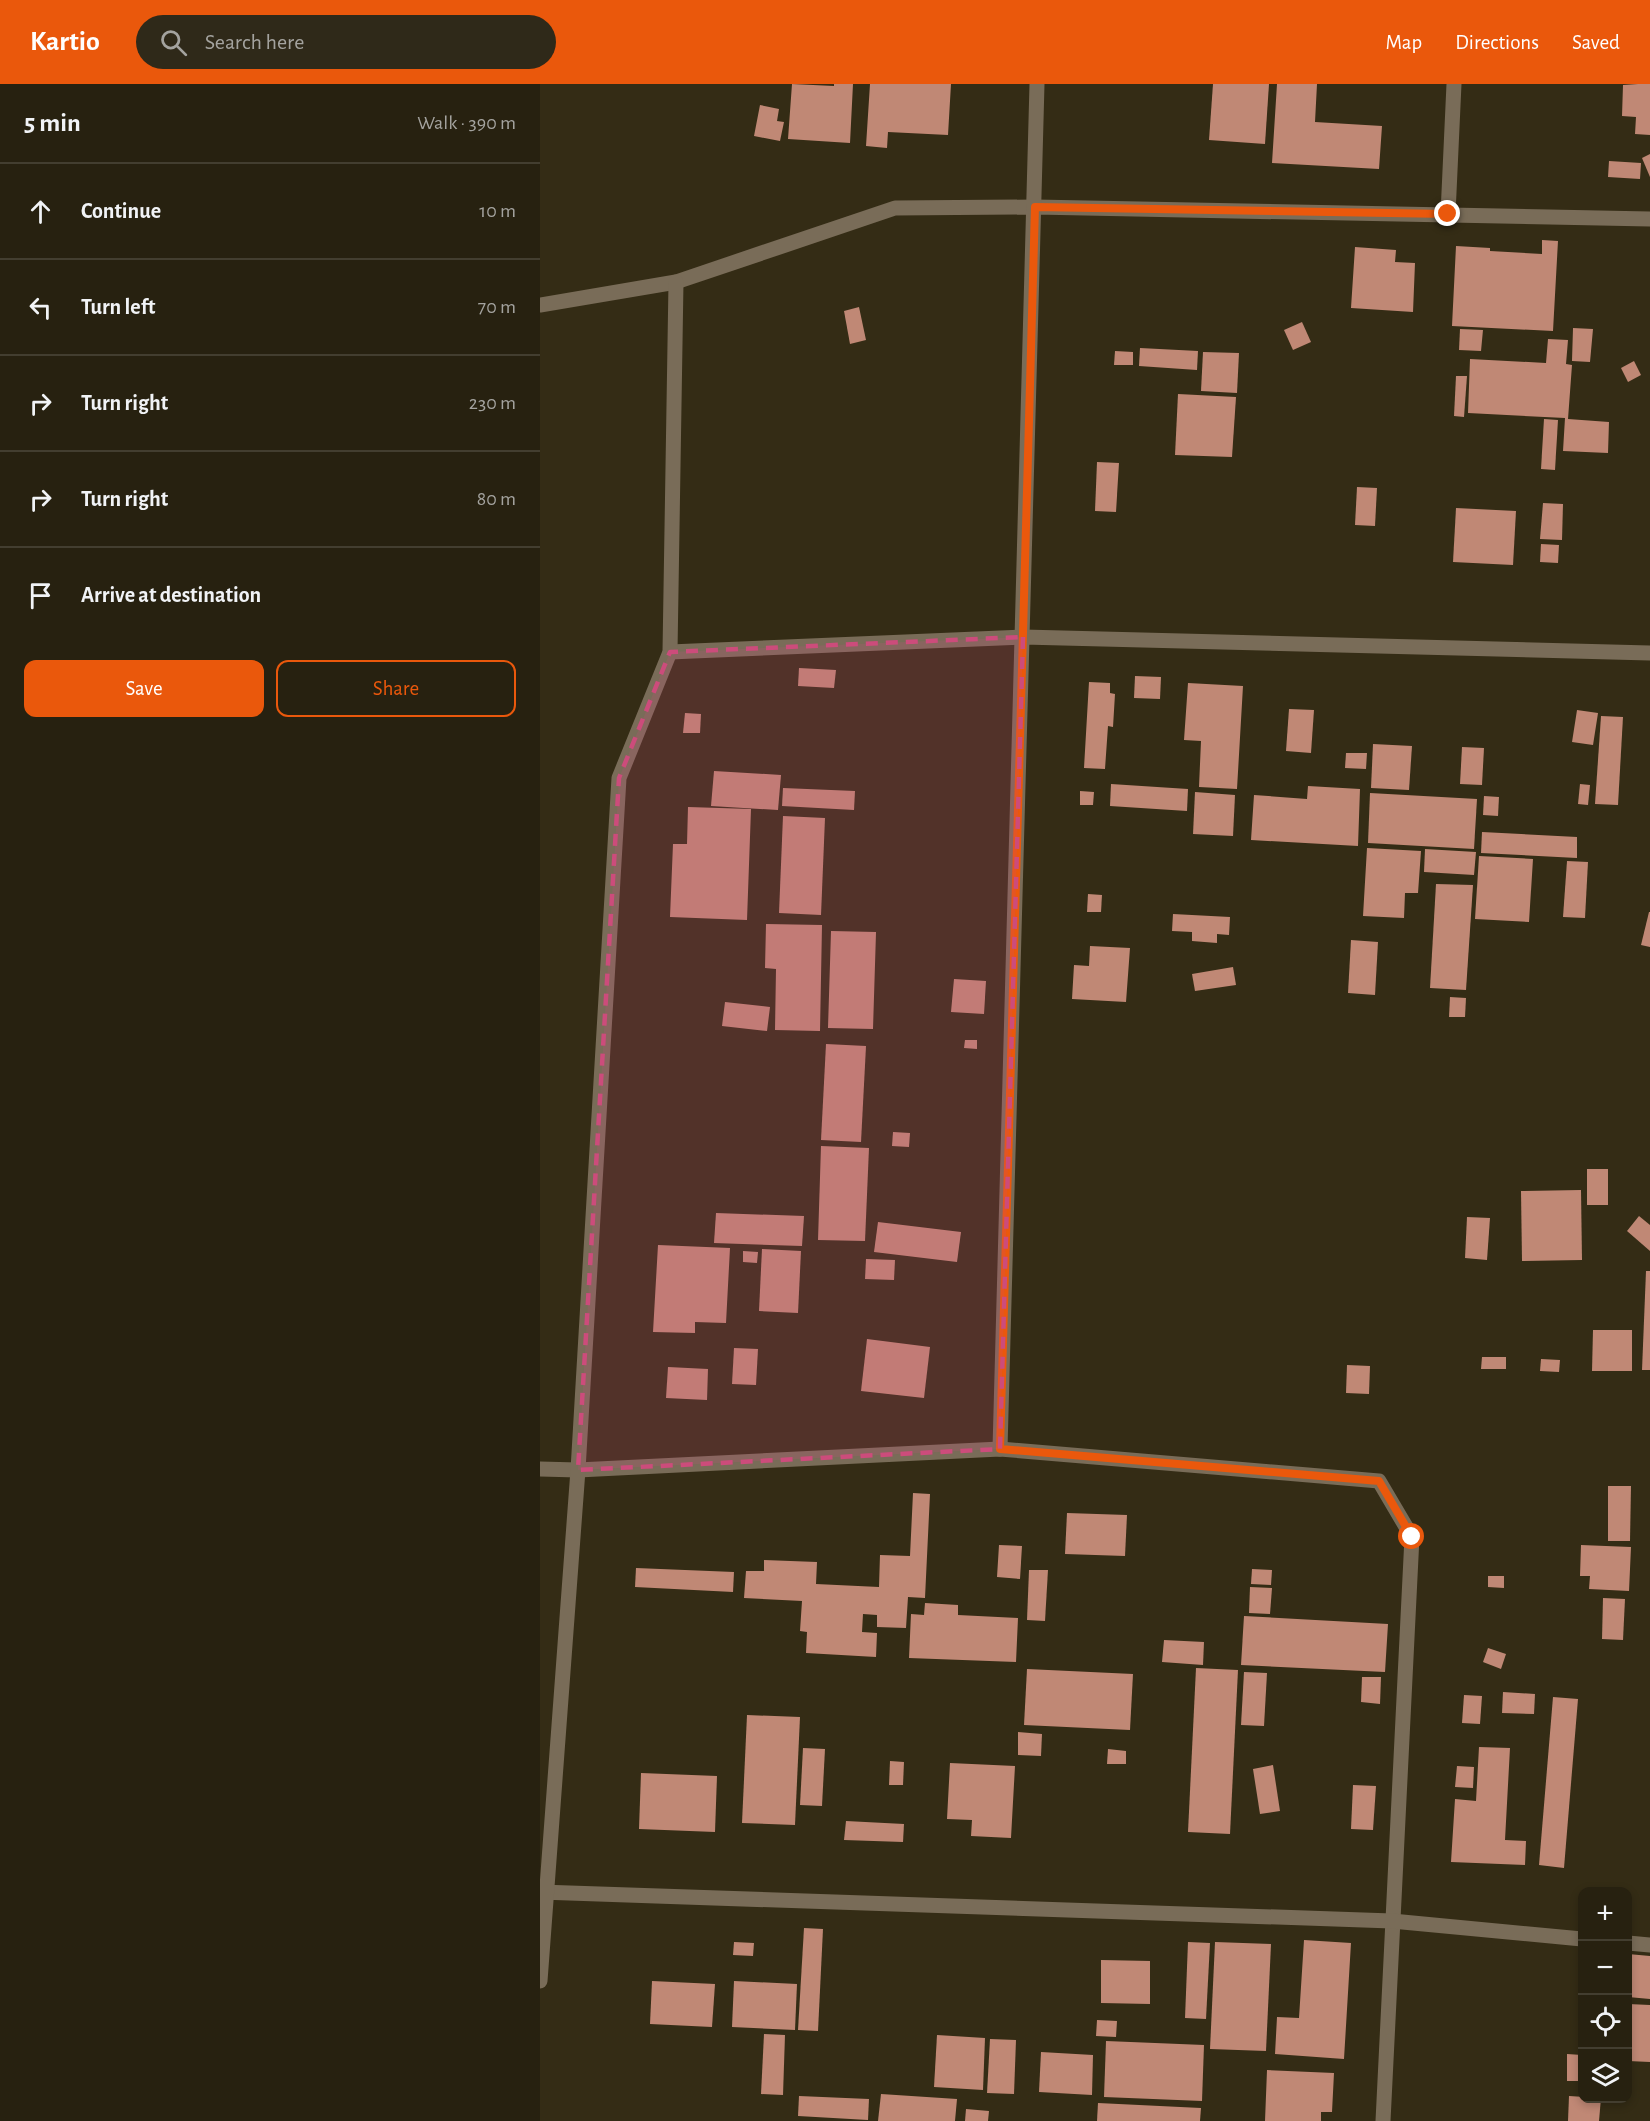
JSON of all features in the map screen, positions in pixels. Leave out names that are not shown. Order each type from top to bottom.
[{"type":"street","points":[[1000,1449],[1037,84]]},
{"type":"street","points":[[1448,214],[1454,84]]},
{"type":"street","points":[[540,305],[676,282],[895,208],[1035,207],[1650,219]]},
{"type":"street","points":[[540,1981],[543,1892],[578,1470],[619,778],[669,652],[676,282]]},
{"type":"street","points":[[669,652],[1023,637],[1650,652]]},
{"type":"street","points":[[540,1469],[578,1470],[1000,1449],[1379,1481],[1412,1537],[1383,2121]]},
{"type":"street","points":[[543,1892],[1392,1921],[1578,1939]]},
{"type":"street","points":[[1632,1943],[1650,1945]]},
{"type":"highlighted area","points":[[1023,637],[1000,1449],[578,1470],[619,778],[670,652]]},
{"type":"building","points":[[792,84],[834,86],[834,84],[853,84],[850,143],[788,139]]},
{"type":"building","points":[[870,84],[951,84],[948,135],[888,132],[887,148],[866,146]]},
{"type":"building","points":[[1213,84],[1269,84],[1265,144],[1209,140]]},
{"type":"building","points":[[1277,84],[1317,84],[1315,122],[1382,126],[1379,169],[1272,163]]},
{"type":"building","points":[[1650,84],[1650,135],[1635,134],[1636,117],[1622,116],[1623,85]]},
{"type":"building","points":[[760,105],[779,109],[777,121],[784,122],[780,141],[754,136]]},
{"type":"building","points":[[1650,154],[1650,177],[1642,158]]},
{"type":"building","points":[[1609,161],[1641,163],[1640,179],[1608,177]]},
{"type":"building","points":[[1542,240],[1558,241],[1553,331],[1452,326],[1456,246],[1490,248],[1490,251],[1542,254]]},
{"type":"building","points":[[1355,247],[1396,250],[1395,262],[1415,263],[1413,312],[1351,308]]},
{"type":"building","points":[[859,307],[866,340],[850,344],[844,311]]},
{"type":"building","points":[[1302,322],[1311,342],[1293,350],[1284,330]]},
{"type":"building","points":[[1573,328],[1593,329],[1590,362],[1572,361]]},
{"type":"building","points":[[1460,329],[1483,330],[1481,351],[1459,350]]},
{"type":"building","points":[[1548,339],[1568,340],[1566,364],[1572,365],[1568,419],[1609,422],[1608,453],[1563,451],[1565,418],[1468,413],[1470,359],[1546,363]]},
{"type":"building","points":[[1140,348],[1198,351],[1197,370],[1139,366]]},
{"type":"building","points":[[1115,351],[1133,352],[1133,365],[1114,365]]},
{"type":"building","points":[[1203,352],[1239,353],[1237,393],[1201,391]]},
{"type":"building","points":[[1634,361],[1641,375],[1628,382],[1621,368]]},
{"type":"building","points":[[1456,376],[1467,376],[1464,417],[1454,416]]},
{"type":"building","points":[[1178,394],[1236,397],[1232,457],[1175,455]]},
{"type":"building","points":[[1544,419],[1558,420],[1555,470],[1541,469]]},
{"type":"building","points":[[1097,462],[1119,463],[1116,512],[1095,511]]},
{"type":"building","points":[[1357,487],[1377,488],[1375,526],[1355,525]]},
{"type":"building","points":[[1543,503],[1563,504],[1562,540],[1540,539]]},
{"type":"building","points":[[1456,508],[1516,511],[1513,565],[1453,562]]},
{"type":"building","points":[[1541,544],[1559,545],[1558,563],[1540,562]]},
{"type":"building","points":[[799,668],[836,670],[834,688],[798,686]]},
{"type":"building","points":[[1135,676],[1161,677],[1160,699],[1134,698]]},
{"type":"building","points":[[1089,682],[1110,683],[1110,693],[1115,694],[1113,727],[1108,726],[1105,769],[1084,768]]},
{"type":"building","points":[[1188,683],[1243,686],[1237,789],[1199,787],[1201,741],[1184,740]]},
{"type":"building","points":[[1289,709],[1314,710],[1311,753],[1286,751]]},
{"type":"building","points":[[1577,710],[1598,713],[1593,745],[1572,742]]},
{"type":"building","points":[[685,713],[701,714],[700,733],[683,733]]},
{"type":"building","points":[[1601,716],[1623,717],[1618,805],[1595,804]]},
{"type":"building","points":[[1373,744],[1412,746],[1409,790],[1371,788]]},
{"type":"building","points":[[1462,747],[1484,748],[1482,785],[1460,784]]},
{"type":"building","points":[[1346,753],[1367,753],[1366,769],[1345,768]]},
{"type":"building","points":[[714,771],[781,775],[778,810],[711,806]]},
{"type":"building","points":[[1111,784],[1188,789],[1187,811],[1110,806]]},
{"type":"building","points":[[1580,784],[1590,785],[1588,805],[1578,804]]},
{"type":"building","points":[[1308,786],[1360,789],[1358,846],[1251,840],[1254,795],[1307,799]]},
{"type":"building","points":[[783,788],[855,791],[854,810],[782,806]]},
{"type":"building","points":[[1080,791],[1094,792],[1093,805],[1080,805]]},
{"type":"building","points":[[1195,792],[1235,795],[1233,836],[1193,834]]},
{"type":"building","points":[[1370,793],[1477,799],[1474,849],[1368,843]]},
{"type":"building","points":[[1484,796],[1499,797],[1498,816],[1483,815]]},
{"type":"building","points":[[688,807],[751,809],[747,920],[670,917],[673,844],[687,844]]},
{"type":"building","points":[[783,816],[825,818],[821,915],[779,913]]},
{"type":"building","points":[[1482,832],[1577,837],[1577,858],[1481,853]]},
{"type":"building","points":[[1367,848],[1421,851],[1418,893],[1405,893],[1404,918],[1363,916]]},
{"type":"building","points":[[1425,849],[1476,852],[1474,875],[1424,872]]},
{"type":"building","points":[[1479,856],[1533,859],[1529,922],[1475,919]]},
{"type":"building","points":[[1567,861],[1588,862],[1585,918],[1563,917]]},
{"type":"building","points":[[1436,884],[1473,885],[1466,990],[1430,988]]},
{"type":"building","points":[[1088,894],[1102,895],[1101,912],[1087,912]]},
{"type":"building","points":[[1650,912],[1650,947],[1641,945]]},
{"type":"building","points":[[1173,914],[1230,917],[1229,935],[1217,934],[1217,943],[1192,941],[1192,932],[1172,931]]},
{"type":"building","points":[[766,924],[822,925],[820,1031],[775,1030],[776,969],[765,968]]},
{"type":"building","points":[[831,931],[876,932],[873,1029],[828,1028]]},
{"type":"building","points":[[1351,940],[1378,942],[1375,995],[1348,993]]},
{"type":"building","points":[[1090,946],[1130,948],[1126,1002],[1072,999],[1074,965],[1089,966]]},
{"type":"building","points":[[1233,967],[1236,985],[1195,991],[1192,974]]},
{"type":"building","points":[[954,979],[986,981],[984,1014],[951,1012]]},
{"type":"building","points":[[1450,997],[1466,998],[1465,1017],[1449,1017]]},
{"type":"building","points":[[725,1002],[770,1007],[767,1031],[722,1026]]},
{"type":"building","points":[[965,1040],[977,1040],[977,1049],[964,1048]]},
{"type":"building","points":[[826,1044],[866,1046],[861,1142],[821,1140]]},
{"type":"building","points":[[893,1132],[910,1133],[909,1147],[892,1146]]},
{"type":"building","points":[[821,1146],[869,1148],[865,1241],[818,1240]]},
{"type":"building","points":[[1587,1169],[1608,1169],[1608,1205],[1587,1205]]},
{"type":"building","points":[[1581,1190],[1582,1260],[1522,1261],[1521,1191]]},
{"type":"building","points":[[716,1213],[804,1216],[802,1246],[714,1243]]},
{"type":"building","points":[[1639,1216],[1650,1225],[1650,1251],[1627,1231]]},
{"type":"building","points":[[1467,1217],[1490,1218],[1487,1260],[1465,1258]]},
{"type":"building","points":[[878,1222],[961,1232],[957,1262],[874,1252]]},
{"type":"building","points":[[658,1245],[730,1248],[726,1323],[695,1322],[695,1333],[653,1332]]},
{"type":"building","points":[[762,1249],[801,1251],[798,1313],[759,1311]]},
{"type":"building","points":[[743,1251],[758,1252],[757,1263],[743,1262]]},
{"type":"building","points":[[866,1259],[895,1260],[894,1280],[865,1279]]},
{"type":"building","points":[[1646,1271],[1650,1271],[1650,1370],[1642,1370]]},
{"type":"building","points":[[1593,1330],[1632,1330],[1632,1371],[1592,1371]]},
{"type":"building","points":[[867,1339],[930,1347],[924,1398],[861,1391]]},
{"type":"building","points":[[734,1348],[758,1349],[756,1385],[732,1384]]},
{"type":"building","points":[[1482,1357],[1506,1357],[1506,1369],[1481,1369]]},
{"type":"building","points":[[1541,1359],[1560,1360],[1559,1372],[1540,1371]]},
{"type":"building","points":[[1347,1365],[1370,1366],[1369,1394],[1346,1393]]},
{"type":"building","points":[[668,1367],[708,1369],[707,1400],[666,1398]]},
{"type":"building","points":[[1608,1486],[1631,1486],[1630,1541],[1608,1541]]},
{"type":"building","points":[[913,1493],[930,1494],[925,1598],[908,1597],[906,1628],[877,1627],[877,1615],[863,1614],[862,1632],[877,1633],[876,1657],[806,1653],[807,1632],[800,1631],[802,1601],[744,1598],[746,1571],[764,1571],[764,1560],[817,1562],[816,1584],[879,1587],[880,1555],[910,1556]]},
{"type":"building","points":[[1067,1513],[1127,1515],[1125,1556],[1065,1554]]},
{"type":"building","points":[[999,1545],[1022,1546],[1020,1579],[997,1577]]},
{"type":"building","points":[[1581,1545],[1631,1547],[1629,1591],[1589,1589],[1590,1576],[1580,1576]]},
{"type":"building","points":[[636,1568],[734,1572],[733,1592],[635,1587]]},
{"type":"building","points":[[1252,1569],[1272,1570],[1271,1585],[1251,1584]]},
{"type":"building","points":[[1029,1570],[1048,1570],[1045,1621],[1027,1620]]},
{"type":"building","points":[[1488,1576],[1504,1576],[1504,1588],[1488,1587]]},
{"type":"building","points":[[1250,1587],[1272,1588],[1270,1614],[1249,1613]]},
{"type":"building","points":[[1603,1598],[1625,1599],[1623,1640],[1602,1639]]},
{"type":"building","points":[[925,1603],[958,1605],[958,1615],[1018,1618],[1016,1662],[909,1658],[911,1614],[924,1615]]},
{"type":"building","points":[[1244,1616],[1388,1624],[1385,1672],[1241,1665]]},
{"type":"building","points":[[1164,1640],[1204,1642],[1203,1665],[1162,1662]]},
{"type":"building","points":[[1488,1648],[1506,1654],[1501,1669],[1483,1662]]},
{"type":"building","points":[[1196,1668],[1238,1670],[1230,1834],[1188,1832]]},
{"type":"building","points":[[1027,1669],[1133,1674],[1130,1730],[1024,1725]]},
{"type":"building","points":[[1244,1672],[1267,1673],[1264,1726],[1241,1725]]},
{"type":"building","points":[[1362,1677],[1381,1677],[1380,1704],[1361,1702]]},
{"type":"building","points":[[1503,1692],[1535,1694],[1534,1714],[1502,1713]]},
{"type":"building","points":[[1464,1695],[1482,1696],[1480,1724],[1462,1723]]},
{"type":"building","points":[[1553,1697],[1578,1699],[1564,1868],[1539,1865]]},
{"type":"building","points":[[747,1715],[800,1717],[795,1825],[742,1823]]},
{"type":"building","points":[[1018,1732],[1042,1734],[1041,1756],[1018,1755]]},
{"type":"building","points":[[1479,1747],[1510,1748],[1505,1840],[1526,1841],[1525,1865],[1451,1862],[1455,1799],[1476,1801]]},
{"type":"building","points":[[803,1748],[825,1749],[822,1806],[800,1805]]},
{"type":"building","points":[[1108,1749],[1126,1751],[1126,1764],[1107,1764]]},
{"type":"building","points":[[890,1761],[904,1762],[903,1785],[889,1785]]},
{"type":"building","points":[[950,1763],[1015,1766],[1011,1838],[971,1836],[972,1820],[947,1819]]},
{"type":"building","points":[[1273,1765],[1280,1811],[1260,1814],[1253,1769]]},
{"type":"building","points":[[1457,1766],[1474,1767],[1473,1788],[1455,1787]]},
{"type":"building","points":[[641,1773],[717,1776],[715,1832],[639,1829]]},
{"type":"building","points":[[1353,1785],[1376,1786],[1373,1830],[1351,1829]]},
{"type":"building","points":[[846,1821],[904,1824],[903,1842],[844,1840]]},
{"type":"building","points":[[804,1928],[823,1929],[818,2031],[798,2030]]},
{"type":"building","points":[[1304,1940],[1351,1943],[1344,2059],[1275,2054],[1277,2017],[1299,2018]]},
{"type":"building","points":[[734,1942],[754,1943],[753,1956],[733,1955]]},
{"type":"building","points":[[1188,1942],[1210,1943],[1206,2019],[1185,2018]]},
{"type":"building","points":[[1215,1942],[1271,1944],[1266,2051],[1210,2049]]},
{"type":"building","points":[[1632,1954],[1650,1956],[1650,1999],[1632,1997]]},
{"type":"building","points":[[1101,1960],[1150,1961],[1150,2004],[1101,2003]]},
{"type":"building","points":[[652,1981],[715,1984],[712,2027],[650,2024]]},
{"type":"building","points":[[734,1981],[797,1984],[795,2030],[732,2027]]},
{"type":"building","points":[[1632,2004],[1650,2005],[1650,2062],[1632,2061]]},
{"type":"building","points":[[1097,2020],[1117,2021],[1116,2037],[1096,2036]]},
{"type":"building","points":[[764,2034],[785,2035],[783,2095],[761,2094]]},
{"type":"building","points":[[937,2035],[985,2038],[983,2090],[934,2087]]},
{"type":"building","points":[[990,2039],[1016,2040],[1014,2094],[987,2093]]},
{"type":"building","points":[[1106,2041],[1204,2045],[1202,2101],[1104,2097]]},
{"type":"building","points":[[1041,2052],[1093,2055],[1092,2095],[1039,2092]]},
{"type":"building","points":[[1567,2054],[1578,2055],[1578,2081],[1567,2081]]},
{"type":"building","points":[[1267,2070],[1334,2073],[1332,2112],[1321,2112],[1321,2121],[1265,2121]]},
{"type":"building","points":[[881,2094],[957,2099],[955,2121],[878,2121]]},
{"type":"building","points":[[799,2096],[869,2099],[868,2120],[798,2116]]},
{"type":"building","points":[[1569,2096],[1578,2097],[1578,2103],[1601,2103],[1599,2121],[1568,2121]]},
{"type":"building","points":[[1098,2103],[1201,2108],[1200,2121],[1097,2121]]},
{"type":"building","points":[[966,2109],[989,2111],[988,2121],[965,2121]]},
{"type":"route","points":[[1412,1537],[1379,1481],[1000,1449],[1035,207],[1448,214]]}]
